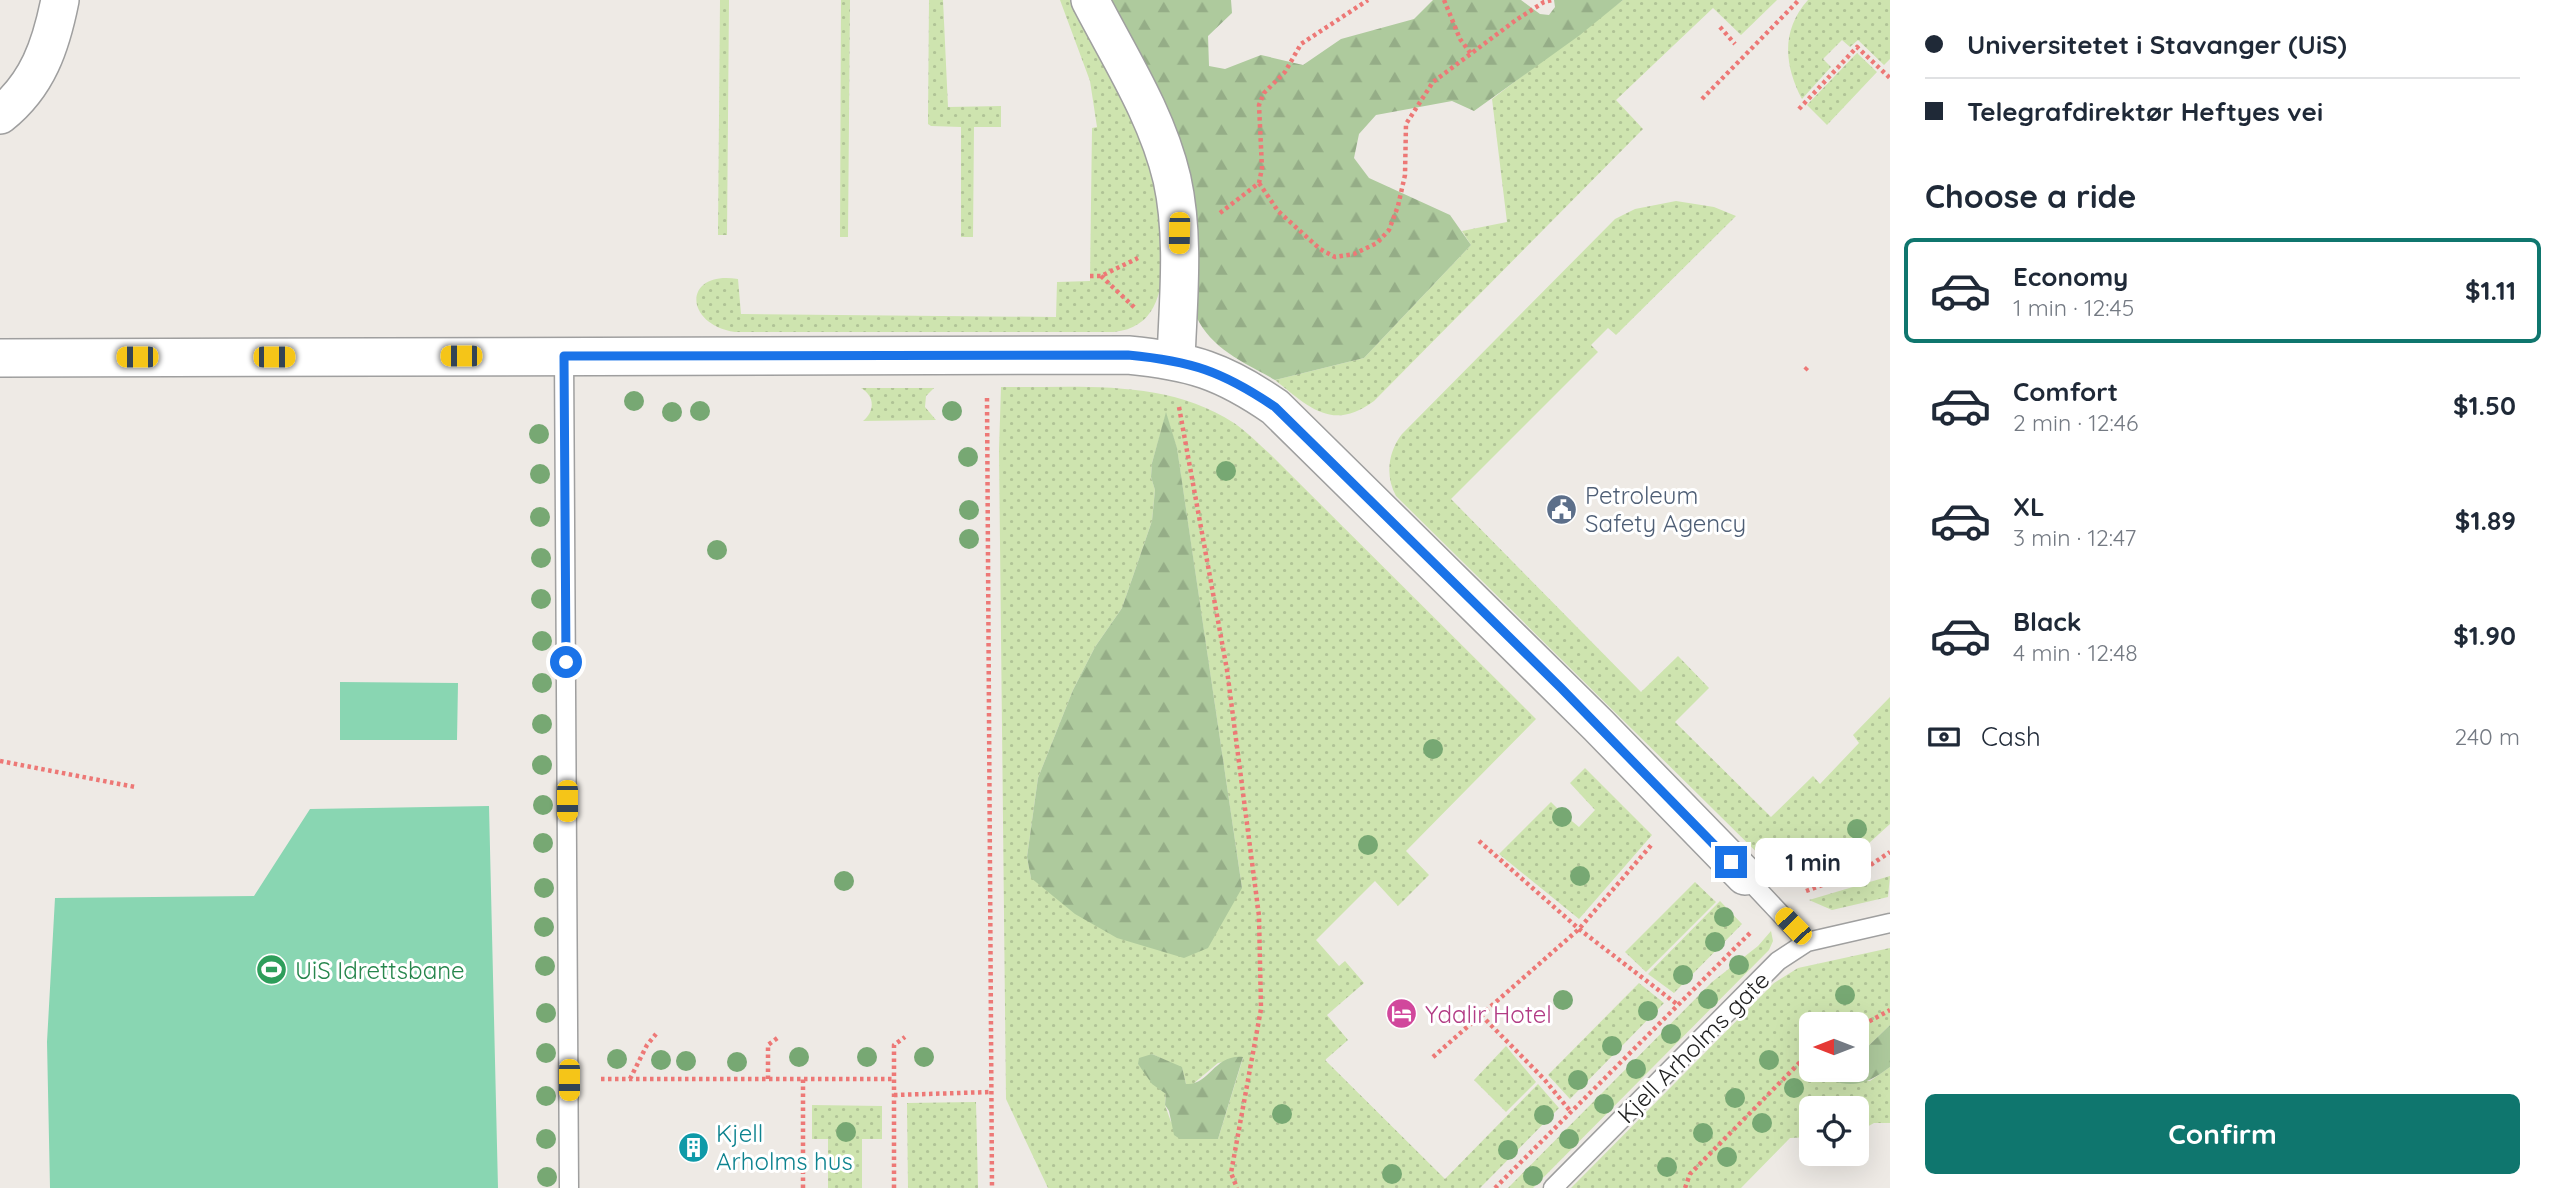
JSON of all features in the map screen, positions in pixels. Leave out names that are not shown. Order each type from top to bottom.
[{"type":"street","points":[[0,115],[36,77],[52,38],[60,0]]},
{"type":"street","points":[[1090,0],[1152,120],[1172,179],[1178,228],[1177,360]]},
{"type":"street","points":[[0,358],[1128,355],[1177,360],[1220,373],[1275,407],[1588,716],[1745,876]]},
{"type":"lane","points":[[564,356],[569,1188]]},
{"type":"lane","points":[[1745,876],[1807,942]]},
{"type":"lane","name":"Kjell Arholms gate","points":[[1553,1188],[1778,961],[1807,942],[1890,923]]},
{"type":"path","points":[[1368,0],[1301,44],[1285,72],[1264,93],[1259,105],[1262,156],[1259,183],[1278,211],[1320,249],[1335,257],[1354,254],[1377,243],[1389,230],[1405,175],[1406,124],[1433,82],[1517,20],[1545,2],[1553,0]]},
{"type":"path","points":[[1444,0],[1461,40],[1472,55]]},
{"type":"path","points":[[1702,99],[1799,0]]},
{"type":"path","points":[[1720,27],[1735,44]]},
{"type":"path","points":[[1799,109],[1857,47],[1890,78]]},
{"type":"path","points":[[1178,228],[1208,222],[1259,183]]},
{"type":"path","points":[[1177,360],[1177,391],[1227,670],[1259,916],[1261,1009],[1231,1173],[1237,1188]]},
{"type":"path","points":[[987,396],[992,1188]]},
{"type":"path","points":[[0,761],[135,787]]},
{"type":"path","points":[[1479,841],[1579,929],[1678,1005]]},
{"type":"path","points":[[1433,1057],[1579,929],[1654,842]]},
{"type":"path","points":[[1801,894],[1863,870],[1890,852]]},
{"type":"path","points":[[1494,1188],[1757,926]]},
{"type":"path","points":[[1869,1021],[1890,1010]]},
{"type":"path","points":[[1481,1015],[1544,1079],[1571,1112]]},
{"type":"path","points":[[630,1080],[631,1072],[656,1034]]},
{"type":"path","points":[[768,1079],[768,1045],[780,1037]]},
{"type":"path","points":[[894,1188],[894,1045],[905,1037]]},
{"type":"path","points":[[1685,1188],[1690,1174],[1799,1063]]},
{"type":"path","points":[[803,1079],[803,1188]]},
{"type":"path","points":[[601,1080],[894,1079]]},
{"type":"path","points":[[894,1095],[991,1092]]},
{"type":"green space","points":[[720,0],[729,0],[727,235],[718,235]]},
{"type":"green space","points":[[841,0],[850,0],[848,237],[840,237]]},
{"type":"green space","points":[[929,0],[943,0],[948,107],[1001,106],[1001,127],[974,127],[973,237],[961,237],[961,127],[928,124]]},
{"type":"green space","points":[[1060,0],[1078,0],[1136,116],[1154,161],[1163,265],[1156,301],[1147,316],[1134,327],[1114,332],[735,332],[718,327],[706,319],[696,299],[699,290],[707,282],[720,278],[738,279],[741,314],[1056,317],[1057,282],[1090,281],[1092,128],[1097,127],[1090,81]]},
{"type":"green space","points":[[1101,0],[1231,0],[1232,13],[1208,36],[1209,66],[1225,69],[1261,55],[1303,65],[1341,39],[1414,19],[1433,0],[1521,0],[1540,14],[1549,15],[1555,7],[1554,0],[1623,0],[1580,35],[1474,111],[1452,101],[1376,115],[1359,134],[1354,158],[1369,178],[1450,215],[1471,245],[1364,358],[1275,380],[1220,346],[1196,316]]},
{"type":"green space","points":[[1623,0],[1777,0],[1741,35],[1713,8],[1616,100],[1643,129],[1374,401],[1346,415],[1333,415],[1310,407],[1275,380],[1364,358],[1471,245],[1462,231],[1507,222],[1492,99]]},
{"type":"green space","points":[[1808,0],[1890,0],[1890,59],[1884,65],[1858,40],[1850,47],[1842,40],[1823,59],[1831,67],[1802,99],[1792,73],[1788,48],[1793,23]]},
{"type":"green space","points":[[1857,53],[1877,72],[1827,125],[1807,105]]},
{"type":"green space","points":[[1676,201],[1714,207],[1736,216],[1616,335],[1608,328],[1591,345],[1598,352],[1451,499],[1641,692],[1678,656],[1709,688],[1675,722],[1771,817],[1813,776],[1820,784],[1859,743],[1853,735],[1890,697],[1890,824],[1836,869],[1791,886],[1396,496],[1390,480],[1391,456],[1402,434],[1615,219],[1635,209]]},
{"type":"green space","points":[[1001,387],[1121,388],[1180,399],[1208,409],[1234,423],[1271,455],[1536,719],[1406,851],[1429,875],[1398,906],[1375,881],[1316,940],[1339,966],[1345,961],[1364,983],[1327,1015],[1348,1040],[1325,1060],[1445,1179],[1538,1084],[1559,1108],[1480,1188],[1048,1188],[1006,1099],[999,450]],"holes":[[[1166,414],[1177,449],[1242,888],[1031,878],[1027,857],[1038,778],[1073,690],[1095,647],[1122,608],[1152,521],[1155,490],[1151,477],[1152,463]],[[1152,1054],[1182,1068],[1186,1084],[1193,1084],[1218,1063],[1243,1058],[1218,1139],[1171,1122],[1165,1105],[1166,1094],[1138,1064]]]},
{"type":"green space","points":[[861,388],[934,388],[926,396],[925,407],[936,420],[863,421],[870,413],[872,404],[869,395]]},
{"type":"green space","points":[[1166,412],[1177,448],[1242,888],[1208,948],[1184,958],[1117,938],[1075,914],[1031,878],[1027,857],[1038,778],[1073,690],[1095,647],[1122,608],[1152,521],[1155,490],[1151,477],[1152,463]]},
{"type":"green space","points":[[340,682],[458,683],[457,740],[340,740]]},
{"type":"green space","points":[[1585,768],[1652,835],[1579,919],[1499,854],[1551,802],[1561,812],[1559,821],[1563,822],[1567,817],[1579,827],[1595,810],[1570,783]]},
{"type":"green space","name":"UiS Idrettsbane","points":[[489,806],[498,1188],[50,1188],[47,1042],[55,898],[254,896],[310,809]]},
{"type":"green space","points":[[1890,876],[1888,897],[1832,910],[1809,900]]},
{"type":"green space","points":[[1695,882],[1716,902],[1646,972],[1625,952]]},
{"type":"green space","points":[[1720,901],[1742,924],[1674,993],[1648,974]]},
{"type":"green space","points":[[1771,931],[1773,941],[1769,950],[1533,1188],[1508,1188],[1712,982],[1758,946]]},
{"type":"green space","points":[[1890,948],[1890,1025],[1869,1045],[1869,1012],[1799,1012],[1799,1082],[1869,1082],[1890,1067],[1890,1123],[1869,1126],[1869,1096],[1799,1096],[1799,1138],[1790,1138],[1741,1188],[1571,1188],[1774,983],[1798,968]]},
{"type":"green space","points":[[1639,983],[1664,1003],[1570,1099],[1548,1075]]},
{"type":"green space","points":[[1890,1025],[1890,1067],[1869,1079],[1869,1045]]},
{"type":"green space","points":[[1506,1046],[1536,1082],[1506,1112],[1474,1080]]},
{"type":"green space","points":[[1152,1054],[1182,1067],[1186,1084],[1201,1080],[1225,1060],[1243,1057],[1218,1139],[1180,1139],[1174,1135],[1169,1111],[1165,1105],[1166,1094],[1152,1084],[1138,1064],[1139,1058]]},
{"type":"green space","points":[[1838,1082],[1863,1082],[1856,1084]]},
{"type":"green space","points":[[976,1102],[978,1188],[908,1188],[907,1103]]},
{"type":"green space","points":[[812,1105],[882,1106],[882,1139],[862,1139],[862,1188],[828,1188],[828,1139],[812,1139]]},
{"type":"place","name":"Petroleum Safety Agency","points":[[1562,509]]},
{"type":"place","name":"UiS Idrettsbane","points":[[272,970]]},
{"type":"place","name":"Ydalir Hotel","points":[[1402,1014]]},
{"type":"place","name":"Kjell Arholms hus","points":[[693,1147]]},
{"type":"route","points":[[566,662],[564,356],[1128,355],[1177,360],[1220,373],[1275,407],[1561,688],[1731,862]]}]
